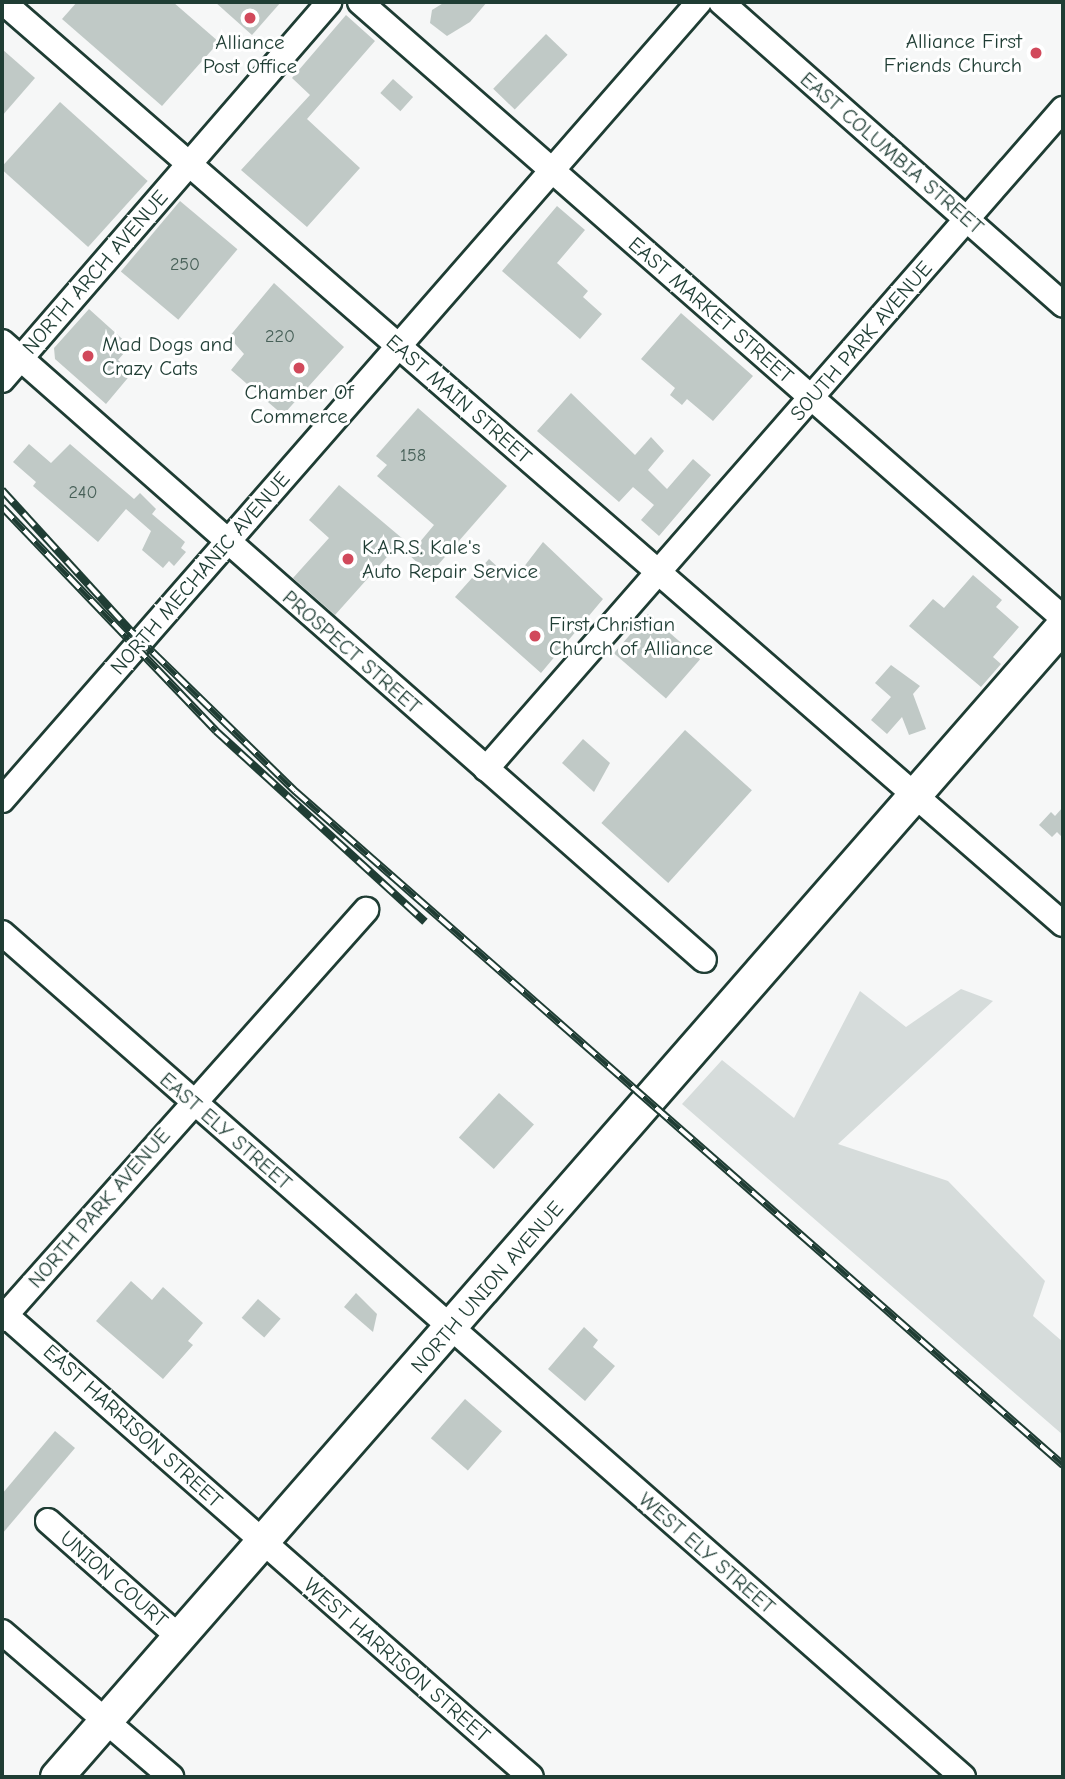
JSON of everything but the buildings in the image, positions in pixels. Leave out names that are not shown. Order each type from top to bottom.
[{"type":"main road","name":"NORTH UNION AVENUE","points":[[57,1777],[1063,626]]},
{"type":"street","name":"EAST MAIN STREET","points":[[3,2],[1063,924]]},
{"type":"street","name":"NORTH ARCH AVENUE","points":[[2,380],[329,2]]},
{"type":"street","name":"EAST MARKET STREET","points":[[360,2],[1063,618]]},
{"type":"street","name":"NORTH MECHANIC AVENUE","points":[[2,800],[699,2]]},
{"type":"street","name":"EAST COLUMBIA STREET","points":[[721,2],[1063,305]]},
{"type":"street","name":"SOUTH PARK AVENUE","points":[[658,572],[1063,109]]},
{"type":"street","name":"PROSPECT STREET","points":[[2,342],[704,960]]},
{"type":"street","points":[[486,769],[658,572]]},
{"type":"street","name":"NORTH PARK AVENUE","points":[[3,1315],[366,910]]},
{"type":"street","name":"EAST ELY STREET","points":[[2,933],[451,1328]]},
{"type":"street","name":"EAST HARRISON STREET","points":[[3,1315],[263,1542]]},
{"type":"street","name":"WEST ELY STREET","points":[[451,1328],[963,1777]]},
{"type":"street","name":"UNION COURT","points":[[48,1521],[179,1637]]},
{"type":"street","name":"WEST HARRISON STREET","points":[[263,1542],[531,1777]]},
{"type":"street","points":[[2,1632],[171,1777]]},
{"type":"shaded area","points":[[961,989],[993,1001],[838,1144],[948,1181],[1045,1281],[1033,1316],[1063,1342],[1063,1435],[682,1104],[722,1060],[794,1118],[860,991],[906,1027]]},
{"type":"railway","points":[[2,490],[130,630],[295,791],[1063,1465]]},
{"type":"railway","points":[[2,507],[216,731],[425,922]]},
{"type":"place","name":"Alliance Post Office","points":[[250,18]]},
{"type":"place","name":"Alliance First Friends Church","points":[[1036,53]]},
{"type":"place","name":"Mad Dogs and Crazy Cats","points":[[88,356]]},
{"type":"place","name":"Chamber Of Commerce","points":[[299,368]]},
{"type":"place","name":"K.A.R.S. Kale's Auto Repair Service","points":[[348,559]]},
{"type":"place","name":"First Christian Church of Alliance","points":[[535,636]]}]
